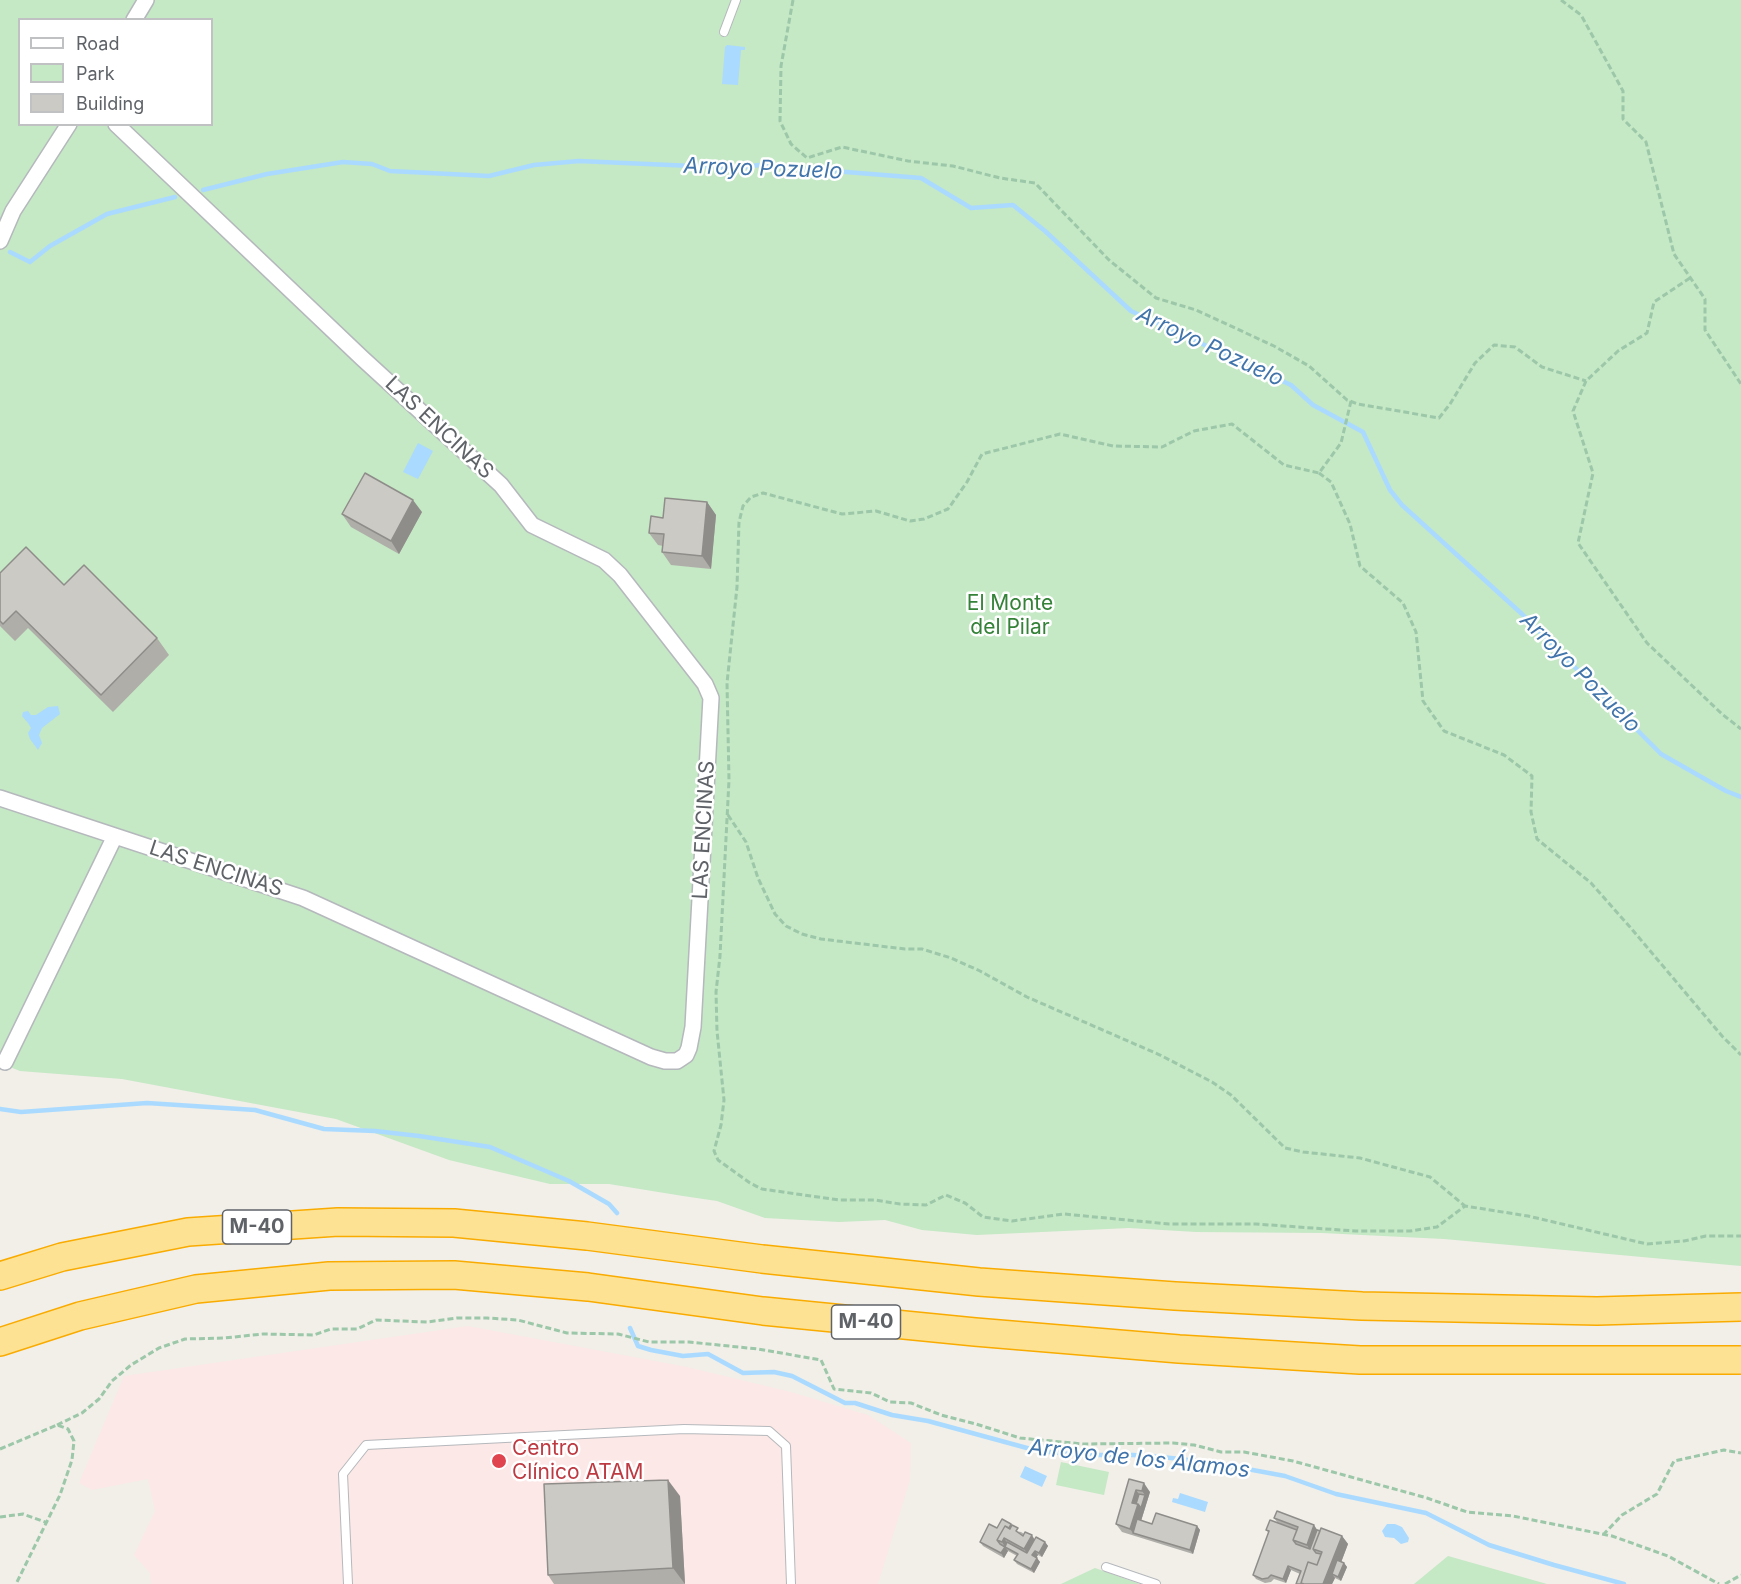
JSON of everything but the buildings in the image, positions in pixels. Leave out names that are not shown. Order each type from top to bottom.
[{"type":"highway","name":"M-40","points":[[0,1276],[62,1257],[188,1232],[338,1222],[454,1222],[979,1282],[1175,1296],[1374,1306],[1597,1311],[1741,1307]]},
{"type":"highway","name":"M-40","points":[[0,1342],[80,1316],[195,1289],[329,1276],[454,1275],[588,1287],[763,1311],[1179,1349],[1360,1360],[1741,1360]]},
{"type":"street","points":[[135,18],[146,0]]},
{"type":"street","points":[[0,241],[13,211],[68,126]]},
{"type":"street","name":"LAS ENCINAS","points":[[0,798],[303,897],[651,1057],[665,1061],[677,1061],[686,1054],[689,1048],[693,1027],[711,698],[705,684],[620,575],[604,560],[532,525],[501,485],[362,358],[118,126]]},
{"type":"street","points":[[4,1062],[115,836]]},
{"type":"lane","points":[[724,32],[736,0]]},
{"type":"lane","points":[[348,1584],[343,1474],[366,1445],[684,1430],[770,1431],[786,1446],[791,1584]]},
{"type":"lane","points":[[1106,1567],[1156,1584]]},
{"type":"path","points":[[793,0],[781,66],[780,121],[791,144],[807,158],[842,147],[1035,183],[1109,260],[1156,298],[1196,310],[1274,346],[1309,366],[1351,401],[1383,410],[1438,418],[1450,404],[1475,363],[1494,345],[1515,347],[1542,367],[1586,381]]},
{"type":"path","points":[[1561,0],[1581,15],[1623,91],[1623,119],[1646,142],[1674,254],[1705,299],[1705,330],[1741,384]]},
{"type":"path","points":[[1690,278],[1654,302],[1647,333],[1618,351],[1586,381],[1573,411],[1593,473],[1578,543],[1647,643],[1741,729]]},
{"type":"path","points":[[1319,473],[1341,443],[1351,401]]},
{"type":"path","points":[[1466,1206],[1437,1227],[1410,1231],[1355,1231],[1256,1224],[1169,1224],[1064,1214],[1012,1221],[983,1217],[965,1203],[946,1196],[926,1205],[875,1200],[839,1200],[762,1189],[717,1160],[714,1151],[721,1125],[724,1100],[717,1031],[716,992],[727,814],[729,745],[727,683],[732,652],[739,522],[742,506],[752,497],[763,493],[842,514],[876,511],[910,521],[924,519],[948,509],[967,482],[982,454],[1060,434],[1113,446],[1162,447],[1194,431],[1232,423],[1284,465],[1319,473],[1331,482],[1350,524],[1360,566],[1403,603],[1416,632],[1423,701],[1444,731],[1504,754],[1532,776],[1531,812],[1537,838],[1591,883],[1722,1036],[1741,1055]]},
{"type":"path","points":[[727,814],[746,842],[758,878],[775,914],[786,926],[821,939],[922,949],[951,958],[980,971],[1027,998],[1160,1055],[1212,1082],[1231,1095],[1285,1148],[1360,1158],[1430,1177],[1466,1206],[1528,1216],[1647,1244],[1684,1241],[1706,1236],[1741,1236]]},
{"type":"path","points":[[0,1449],[82,1413],[99,1399],[112,1381],[131,1365],[159,1348],[185,1339],[263,1334],[314,1335],[331,1329],[357,1329],[376,1320],[427,1322],[457,1318],[518,1320],[567,1333],[618,1334],[649,1342],[689,1342],[758,1349],[821,1360],[834,1389],[871,1393],[890,1402],[911,1403],[941,1415],[1020,1438],[1083,1444],[1173,1443],[1293,1461],[1427,1498],[1467,1512],[1513,1516],[1612,1536],[1668,1556],[1719,1584]]},
{"type":"path","points":[[16,1584],[60,1495],[72,1460],[74,1441],[68,1429],[57,1425]]},
{"type":"path","points":[[1603,1535],[1622,1515],[1657,1494],[1674,1461],[1724,1450],[1741,1453]]},
{"type":"path","points":[[0,1516],[23,1514],[45,1522]]},
{"type":"path","points":[[1725,1584],[1741,1575]]},
{"type":"shaded area","name":"Centro Clínico ATAM","points":[[468,1326],[687,1367],[791,1392],[868,1415],[911,1443],[910,1480],[878,1584],[151,1584],[150,1573],[134,1555],[155,1511],[148,1479],[92,1490],[79,1483],[124,1376]]},
{"type":"green space","name":"El Monte del Pilar","points":[[0,0],[1741,0],[1741,1266],[1444,1239],[1322,1233],[1196,1232],[1129,1228],[977,1235],[922,1230],[885,1220],[839,1222],[765,1218],[717,1201],[609,1184],[550,1184],[449,1160],[336,1119],[122,1079],[20,1071],[0,1063]]},
{"type":"green space","points":[[1061,1462],[1109,1472],[1104,1495],[1056,1485]]},
{"type":"green space","points":[[1448,1556],[1547,1584],[1414,1584]]},
{"type":"green space","points":[[1095,1568],[1140,1584],[1061,1584]]},
{"type":"water","points":[[727,45],[745,47],[745,50],[741,50],[738,85],[722,84]]},
{"type":"water","points":[[418,443],[433,451],[418,479],[403,472]]},
{"type":"water","points":[[58,706],[60,714],[42,728],[39,735],[42,743],[38,750],[30,739],[28,733],[31,728],[22,716],[23,712],[28,711],[31,715],[36,715],[48,707]]},
{"type":"water","points":[[1025,1466],[1047,1476],[1042,1487],[1020,1477]]},
{"type":"water","points":[[1180,1493],[1208,1502],[1205,1512],[1172,1502],[1173,1498],[1178,1499]]},
{"type":"water","points":[[1387,1524],[1402,1527],[1409,1538],[1408,1542],[1401,1544],[1394,1538],[1385,1537],[1382,1531]]},
{"type":"waterway","name":"Arroyo Pozuelo","points":[[203,190],[267,174],[343,162],[372,164],[390,171],[489,176],[534,165],[579,161],[738,168],[759,165],[921,178],[971,208],[1013,205],[1045,231],[1131,311],[1291,385],[1313,405],[1363,432],[1390,490],[1402,505],[1522,614],[1661,754],[1726,791],[1741,797]]},
{"type":"waterway","name":"Arroyo Pozuelo","points":[[10,252],[30,262],[50,246],[107,214],[175,197]]},
{"type":"waterway","name":"Arroyo de los Álamos","points":[[0,1109],[21,1112],[147,1103],[255,1110],[324,1129],[375,1131],[490,1147],[569,1181],[609,1204],[617,1213]]},
{"type":"waterway","name":"Arroyo de los Álamos","points":[[630,1328],[638,1346],[651,1350],[683,1356],[708,1354],[743,1373],[774,1372],[792,1376],[845,1403],[855,1403],[892,1415],[928,1421],[1038,1451],[1081,1455],[1162,1457],[1215,1463],[1285,1476],[1336,1494],[1426,1513],[1489,1545],[1624,1584]]},
{"type":"place","name":"Centro Clínico ATAM","points":[[499,1461]]}]
